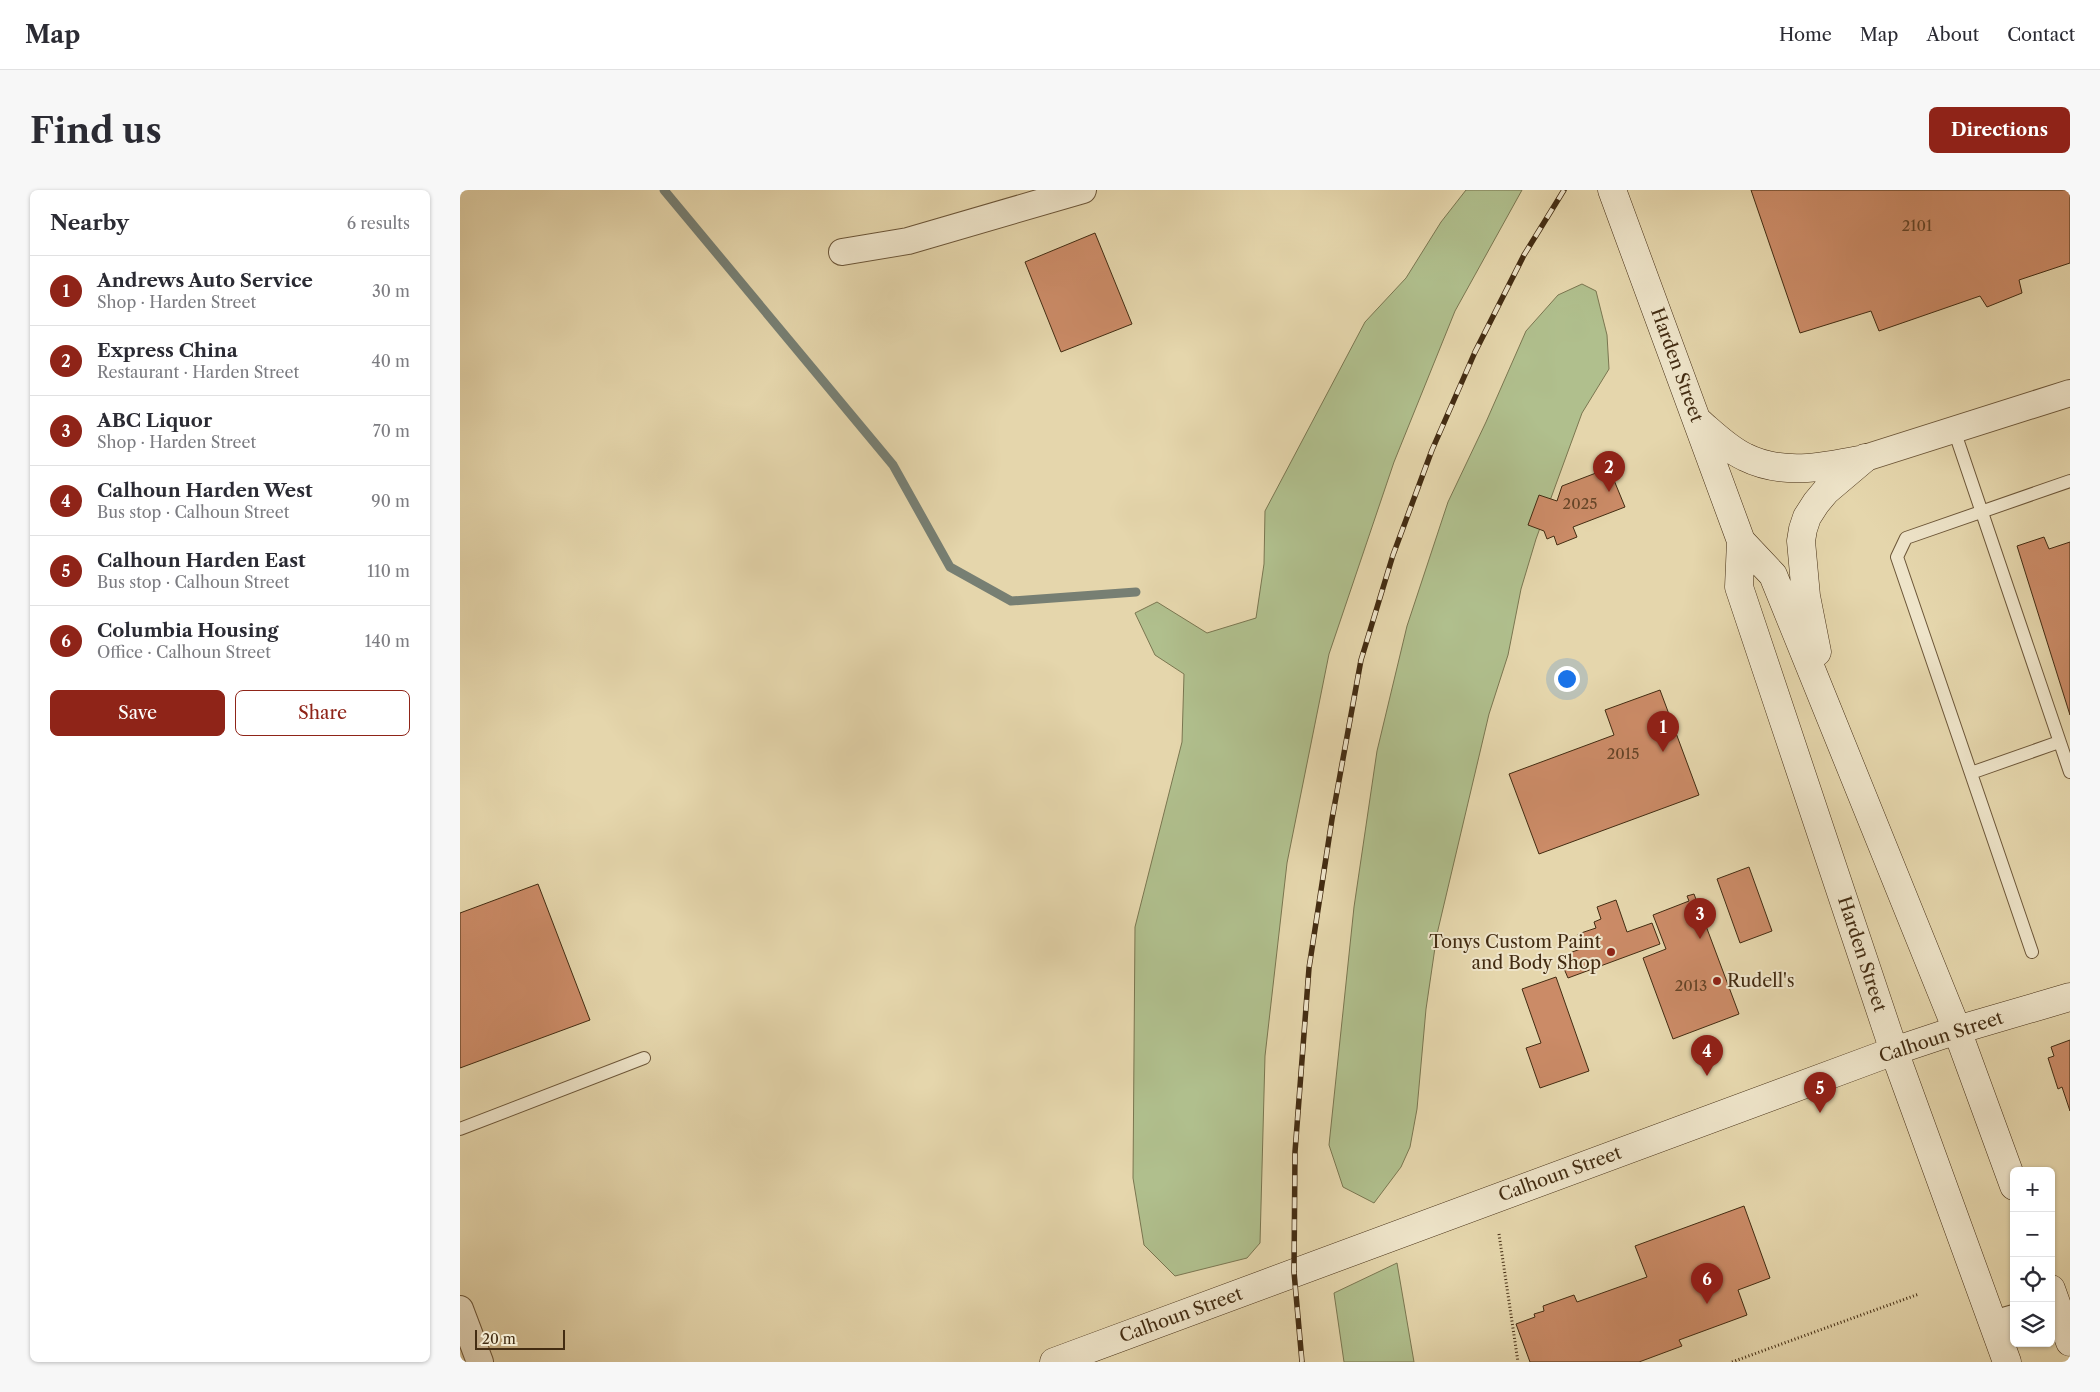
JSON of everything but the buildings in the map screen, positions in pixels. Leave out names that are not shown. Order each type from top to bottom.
[{"type":"main road","name":"Harden Street","points":[[1612,190],[1741,541],[1739,587],[1894,1051],[2003,1321],[2006,1362]]},
{"type":"main road","points":[[1698,422],[1726,446],[1764,464],[1797,469],[1829,466],[1865,458]]},
{"type":"main road","points":[[1828,710],[1806,596],[1801,541],[1807,517],[1816,503],[1826,491],[1865,458]]},
{"type":"main road","name":"Harden Street","points":[[1741,541],[1773,576],[1957,1030],[2010,1175]]},
{"type":"main road","name":"Calhoun Street","points":[[1054,1362],[1894,1051],[1957,1030],[2070,997]]},
{"type":"main road","points":[[2057,1300],[2070,1342]]},
{"type":"street","points":[[842,252],[908,241],[1083,190]]},
{"type":"street","points":[[1865,458],[2070,393]]},
{"type":"street","points":[[460,1309],[480,1362]]},
{"type":"lane","points":[[1954,430],[2070,772]]},
{"type":"lane","points":[[2032,952],[1897,557],[1906,538],[2070,481]]},
{"type":"lane","points":[[1971,773],[2059,742]]},
{"type":"lane","points":[[460,1129],[644,1058]]},
{"type":"path","points":[[1500,1234],[1518,1362]]},
{"type":"path","points":[[1732,1362],[1919,1294]]},
{"type":"green space","points":[[1466,190],[1522,190],[1455,311],[1394,462],[1329,654],[1287,863],[1265,1056],[1260,1243],[1247,1258],[1175,1276],[1144,1245],[1133,1178],[1135,927],[1182,742],[1184,674],[1155,655],[1135,613],[1157,602],[1207,633],[1256,618],[1264,564],[1265,511],[1365,322],[1406,278],[1441,222]]},
{"type":"green space","points":[[1582,284],[1596,291],[1607,335],[1609,369],[1582,413],[1536,539],[1521,589],[1508,655],[1489,714],[1437,934],[1426,1009],[1417,1109],[1410,1147],[1401,1167],[1374,1203],[1343,1187],[1329,1145],[1354,907],[1377,751],[1407,626],[1448,502],[1526,331],[1558,295]]},
{"type":"green space","points":[[1397,1263],[1414,1362],[1344,1362],[1334,1293]]},
{"type":"waterway","points":[[664,190],[893,465],[950,567],[1011,601],[1136,592]]},
{"type":"railway","points":[[1302,1362],[1294,1272],[1295,1152],[1309,968],[1332,819],[1361,660],[1393,555],[1432,450],[1475,352],[1524,255],[1564,190]]},
{"type":"place","name":"Express China","points":[[1609,492]]},
{"type":"place","name":"Andrews Auto Service","points":[[1663,752]]},
{"type":"place","name":"ABC Liquor","points":[[1700,939]]},
{"type":"place","name":"Tonys Custom Paint and Body Shop","points":[[1611,952]]},
{"type":"place","name":"Rudell's","points":[[1717,981]]},
{"type":"place","name":"Calhoun Harden West","points":[[1707,1076]]},
{"type":"place","name":"Calhoun Harden East","points":[[1820,1113]]},
{"type":"place","name":"Columbia Housing","points":[[1707,1304]]}]
